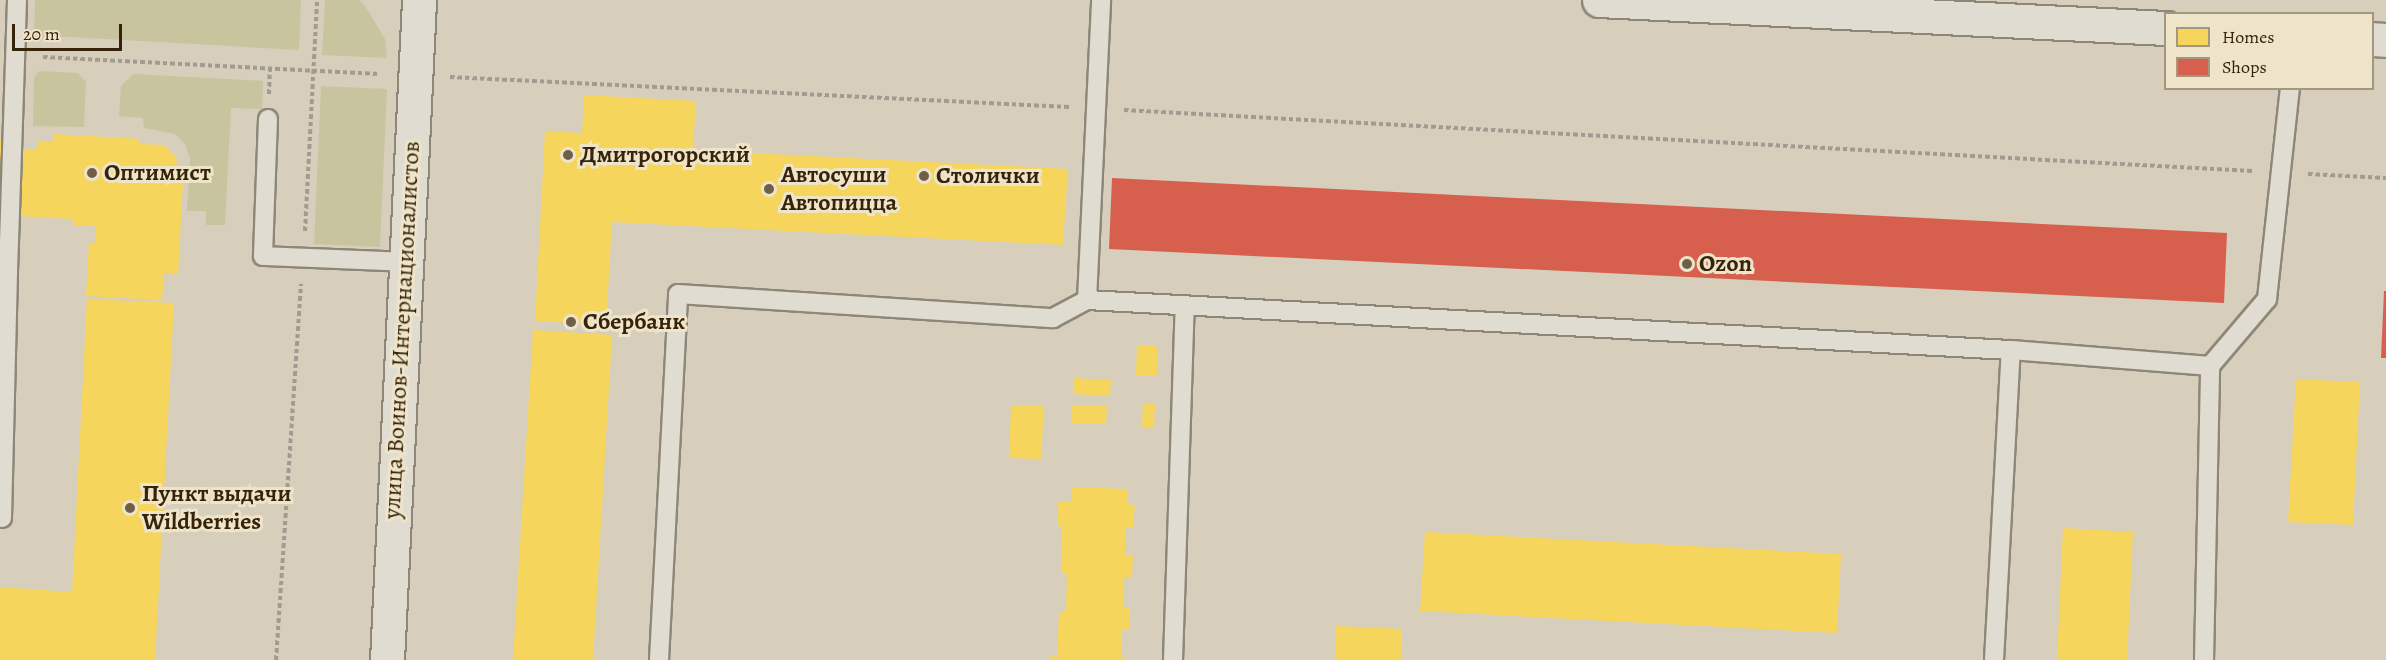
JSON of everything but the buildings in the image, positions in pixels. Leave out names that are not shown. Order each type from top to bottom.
[{"type":"street","name":"улица Воинов-Интернационалистов","points":[[387,660],[419,0]]},
{"type":"street","points":[[1599,0],[2164,28]]},
{"type":"lane","points":[[2,518],[4,271],[17,0]]},
{"type":"lane","points":[[1087,300],[1101,0]]},
{"type":"lane","points":[[2204,660],[2210,366],[2267,299],[2290,90]]},
{"type":"lane","points":[[268,119],[263,256],[406,262]]},
{"type":"lane","points":[[658,660],[678,294],[1053,318],[1087,300],[2011,350],[2210,366]]},
{"type":"lane","points":[[1173,660],[1185,305]]},
{"type":"lane","points":[[1994,660],[2011,350]]},
{"type":"path","points":[[276,660],[303,257],[317,0]]},
{"type":"path","points":[[16,56],[1096,108],[2386,178]]},
{"type":"shaded area","points":[[35,0],[301,0],[299,50],[34,35]]},
{"type":"shaded area","points":[[325,0],[359,0],[364,4],[385,39],[387,58],[322,55]]},
{"type":"shaded area","points":[[39,71],[78,73],[86,82],[84,127],[33,126],[34,78]]},
{"type":"shaded area","points":[[133,74],[263,81],[262,109],[231,108],[225,225],[206,225],[206,211],[187,211],[190,158],[185,144],[175,134],[144,128],[143,118],[119,116],[121,86]]},
{"type":"shaded area","points":[[321,86],[387,89],[380,247],[314,244]]},
{"type":"place","name":"Дмитрогорский","points":[[568,155]]},
{"type":"place","name":"Оптимист","points":[[92,173]]},
{"type":"place","name":"Столички","points":[[924,176]]},
{"type":"place","name":"Автосуши Автопицца","points":[[769,189]]},
{"type":"place","name":"Ozon","points":[[1687,264]]},
{"type":"place","name":"Сбербанк","points":[[571,322]]},
{"type":"place","name":"Пункт выдачи Wildberries","points":[[130,508]]}]
